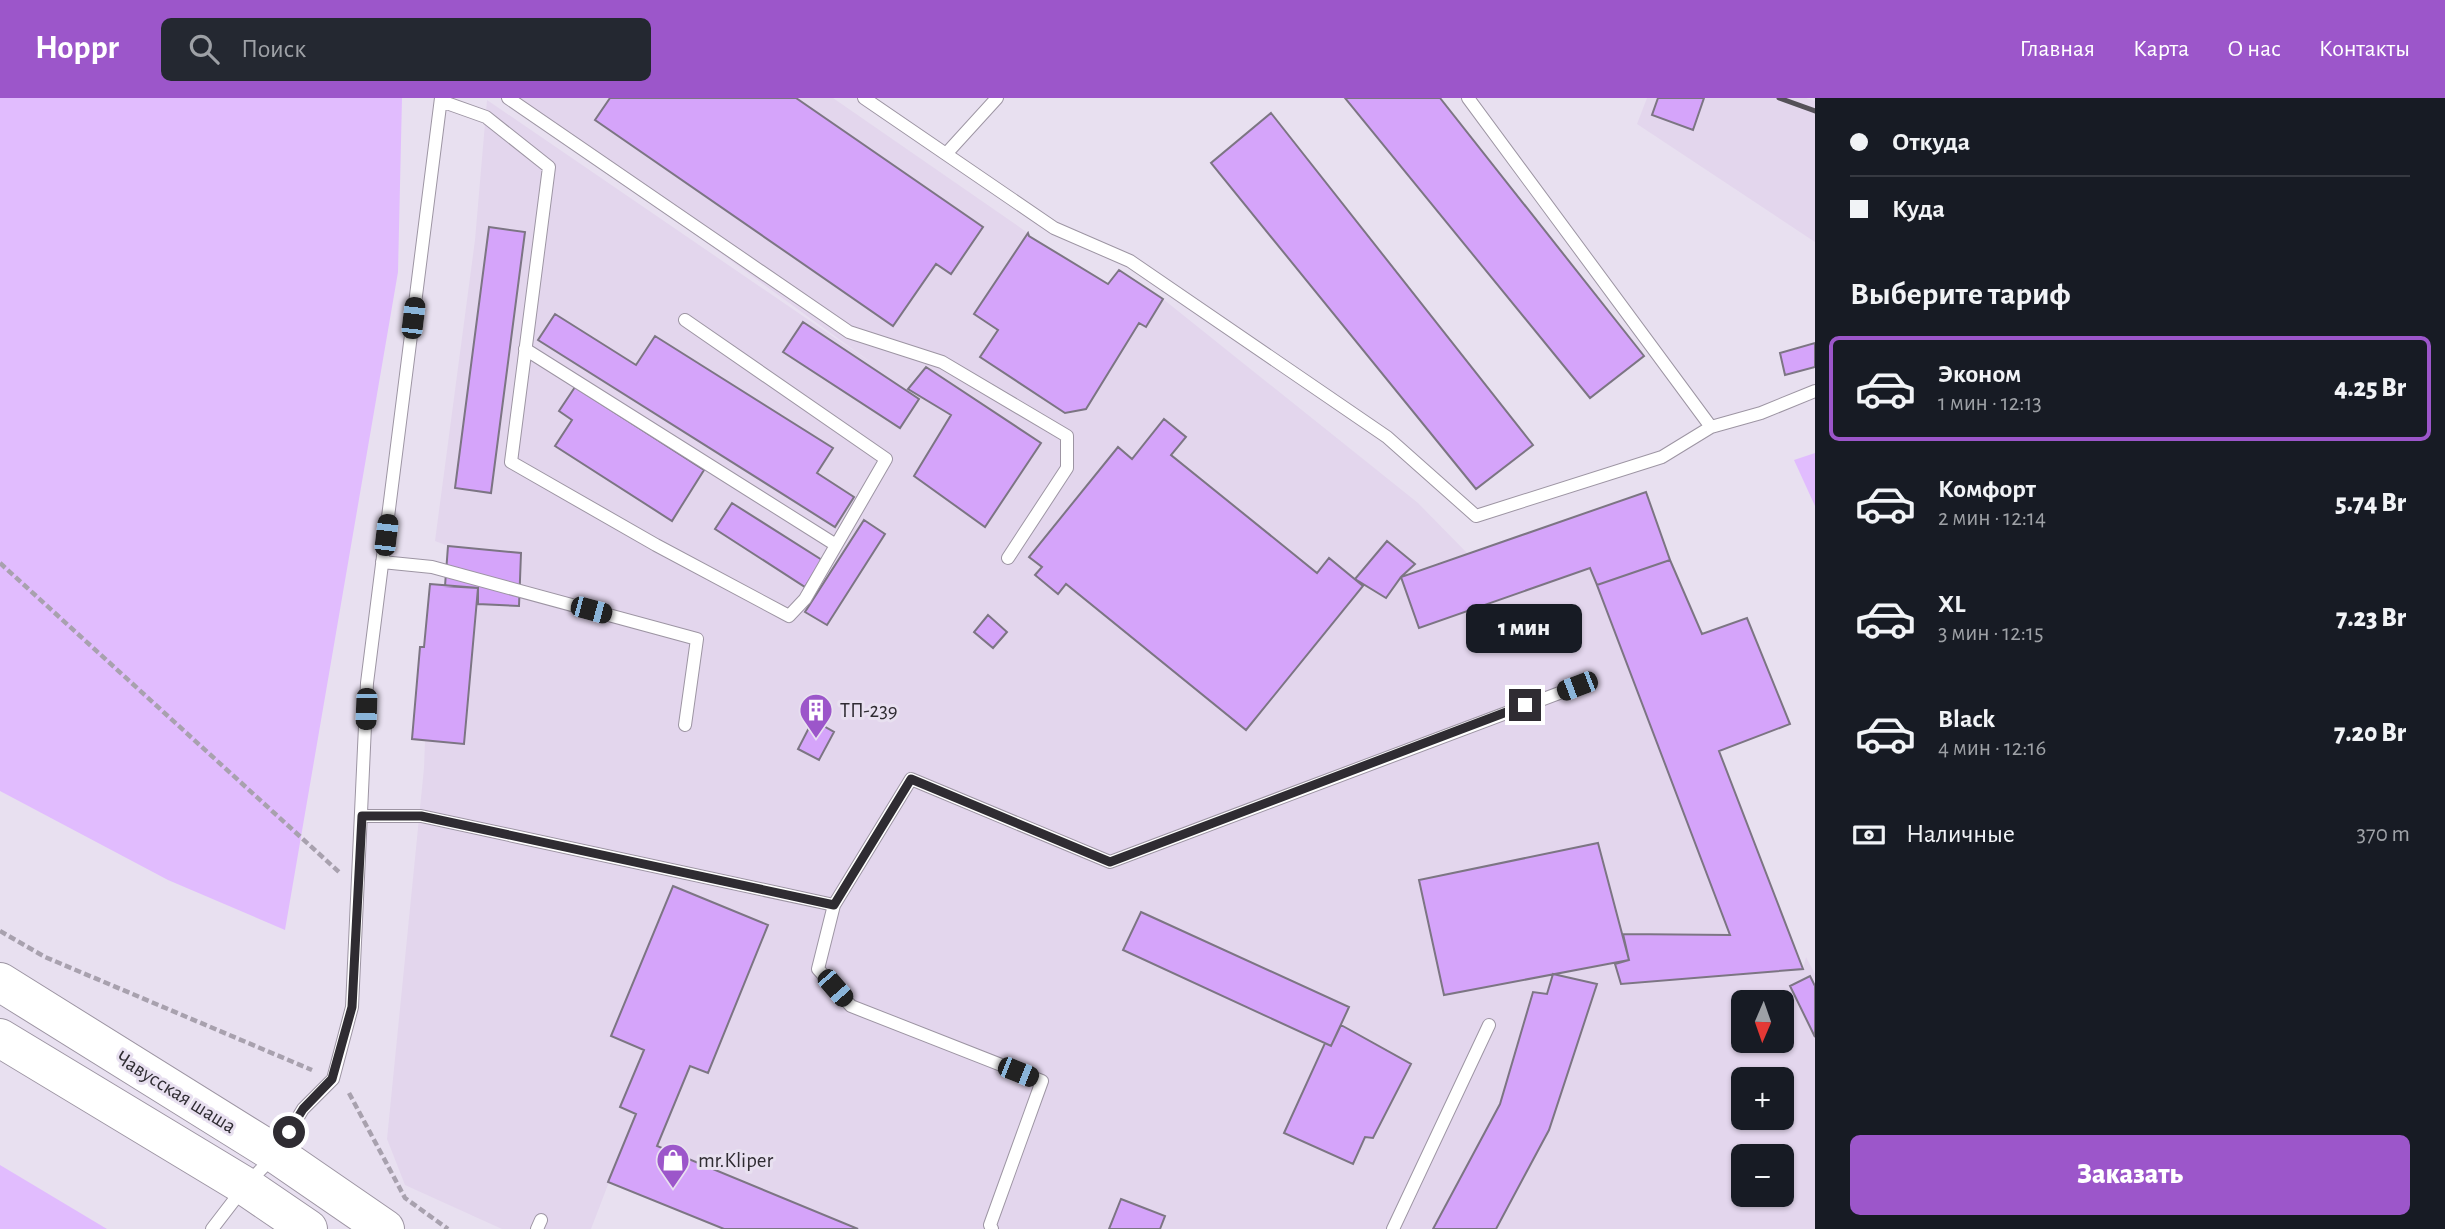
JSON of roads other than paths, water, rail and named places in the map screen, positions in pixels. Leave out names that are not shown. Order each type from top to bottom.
[{"type":"main road","name":"Чавусская шаша","points":[[0,982],[276,1154],[385,1229]]},
{"type":"main road","name":"Чавусская шаша","points":[[0,1038],[245,1186],[308,1229]]},
{"type":"lane","points":[[508,98],[849,332],[942,362],[1067,436],[1067,468],[1007,558]]},
{"type":"lane","points":[[864,98],[1054,229],[1130,261],[1387,437],[1476,516],[1662,457],[1712,427],[1761,413],[1815,391]]},
{"type":"lane","points":[[946,154],[997,98]]},
{"type":"lane","points":[[1468,98],[1712,427]]},
{"type":"lane","points":[[212,1229],[245,1186],[276,1154],[303,1109],[332,1079],[352,1007],[367,683],[441,100],[486,117],[549,167],[511,462],[656,545],[789,616],[805,599],[886,459],[685,320]]},
{"type":"lane","points":[[525,349],[836,545]]},
{"type":"lane","points":[[382,562],[432,567],[697,639],[685,726]]},
{"type":"lane","points":[[992,1229],[990,1225],[1042,1081],[851,1006],[818,969],[834,905],[911,779],[1110,862],[1577,686]]},
{"type":"lane","points":[[362,816],[421,816],[834,905]]},
{"type":"lane","points":[[1392,1229],[1489,1025]]},
{"type":"railway","points":[[1779,98],[1815,111]]},
{"type":"place","name":"ТП-239","points":[[816,740]]},
{"type":"place","name":"mr.Kliper","points":[[673,1190]]}]
